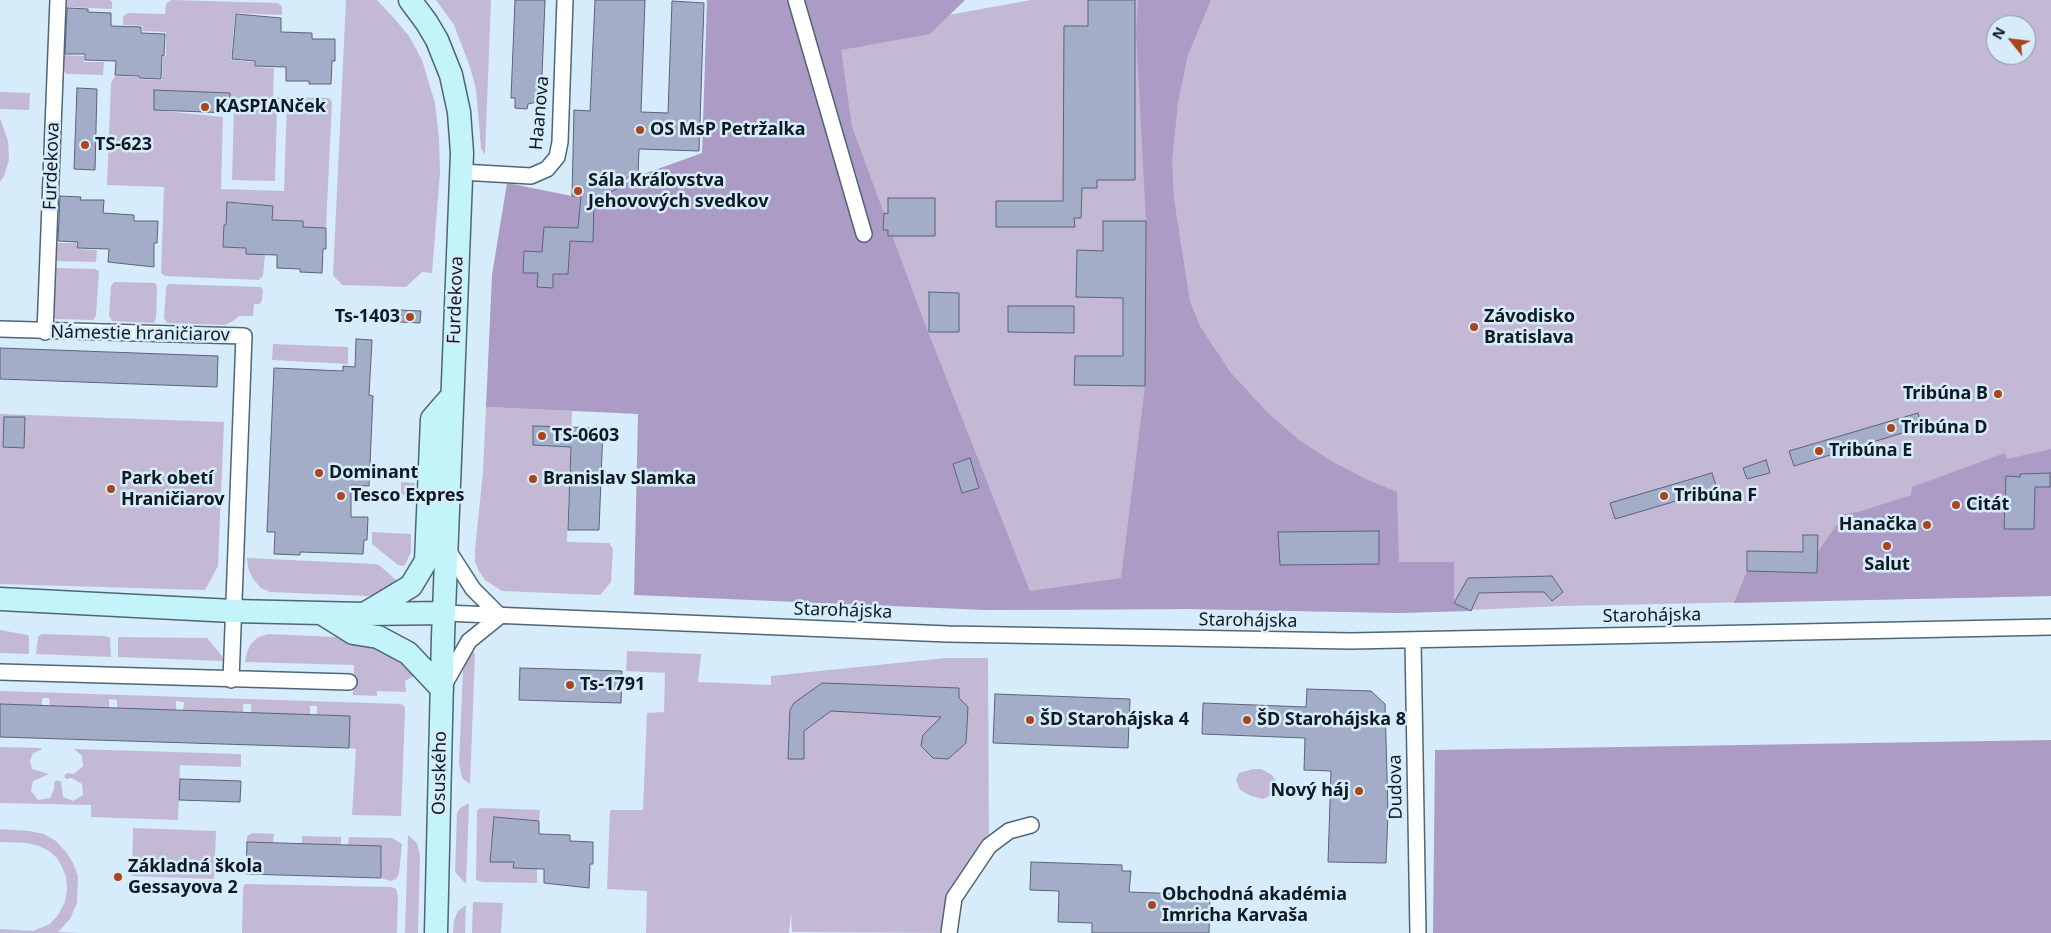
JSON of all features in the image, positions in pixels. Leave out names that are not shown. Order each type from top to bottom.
[{"type":"street","name":"Furdekova","points":[[45,332],[58,0]]},
{"type":"street","name":"Furdekova","points":[[410,0],[428,22],[451,75],[459,112],[462,153],[444,613]]},
{"type":"street","name":"Haanova","points":[[461,172],[531,176],[547,169],[557,157],[560,142],[565,0]]},
{"type":"street","points":[[796,0],[864,234]]},
{"type":"street","name":"Námestie hraničiarov","points":[[0,329],[45,332],[244,336],[231,680]]},
{"type":"street","points":[[365,614],[411,586],[426,561],[432,419],[452,396]]},
{"type":"street","points":[[320,613],[353,633],[378,637],[408,653],[442,689],[469,641],[500,616],[473,589],[446,547]]},
{"type":"street","points":[[0,599],[233,611],[365,614],[444,613]]},
{"type":"street","name":"Starohájska","points":[[444,613],[980,635],[1351,641],[2051,627]]},
{"type":"street","name":"Osuského","points":[[436,933],[444,613]]},
{"type":"street","name":"Dudova","points":[[1414,640],[1418,933]]},
{"type":"street","points":[[0,672],[349,682]]},
{"type":"street","points":[[949,933],[954,898],[989,846],[1009,831],[1031,825]]},
{"type":"shaded area","points":[[66,0],[110,0],[112,2],[112,9],[66,7]]},
{"type":"shaded area","points":[[171,0],[278,3],[282,7],[282,15],[235,13],[231,60],[254,62],[255,67],[274,68],[273,97],[329,98],[332,102],[326,228],[308,227],[307,230],[303,230],[303,221],[285,220],[284,231],[249,209],[249,203],[227,202],[229,225],[224,226],[223,247],[241,248],[246,245],[246,254],[265,255],[263,276],[259,280],[165,276],[161,273],[164,187],[107,185],[111,83],[115,76],[162,80],[163,57],[166,56],[166,32],[142,31],[143,26],[123,25],[123,16],[128,13],[165,14],[166,4]],"holes":[[[154,90],[230,93],[230,98],[287,100],[284,191],[221,189],[223,117],[154,110]]]},
{"type":"shaded area","points":[[346,0],[377,0],[392,16],[409,36],[422,60],[435,103],[440,173],[432,273],[422,272],[406,287],[342,285],[333,275]]},
{"type":"shaded area","points":[[436,0],[491,0],[485,155],[481,148],[476,89],[470,67],[454,25]]},
{"type":"shaded area","points":[[707,0],[965,0],[930,34],[841,50],[852,127],[925,324],[1030,591],[1121,578],[1145,386],[1146,221],[1136,34],[1138,0],[1211,0],[1188,55],[1178,102],[1172,161],[1174,199],[1190,302],[1201,328],[1231,373],[1268,413],[1299,440],[1333,462],[1397,492],[1399,562],[1454,562],[1454,603],[1470,611],[1400,613],[1189,609],[985,610],[634,595],[638,414],[486,407],[492,275],[507,183],[572,196],[602,197],[638,176],[702,153]]},
{"type":"shaded area","name":"Závodisko Bratislava","points":[[1031,0],[2051,0],[2051,596],[1562,606],[1400,613],[1189,609],[985,610],[811,40]]},
{"type":"shaded area","points":[[62,55],[84,56],[84,62],[104,62],[103,75],[67,74],[62,69]]},
{"type":"shaded area","points":[[0,92],[30,93],[29,110],[0,109]]},
{"type":"shaded area","points":[[234,107],[277,108],[275,181],[232,180]]},
{"type":"shaded area","points":[[0,118],[8,141],[9,160],[0,182]]},
{"type":"shaded area","points":[[75,240],[77,249],[97,250],[96,262],[58,261],[54,257],[54,243],[74,243]]},
{"type":"shaded area","points":[[56,268],[95,269],[99,271],[96,316],[93,320],[55,319],[52,314],[53,272]]},
{"type":"shaded area","points":[[114,282],[155,283],[157,287],[156,318],[154,323],[112,321],[109,316],[111,286]]},
{"type":"shaded area","points":[[168,284],[261,287],[263,291],[262,300],[260,304],[254,304],[253,316],[239,316],[225,325],[167,323],[164,318],[166,288]]},
{"type":"shaded area","points":[[273,344],[348,347],[348,364],[272,360]]},
{"type":"shaded area","points":[[486,407],[572,411],[567,542],[609,543],[613,549],[611,582],[600,595],[502,591],[485,580],[479,571],[475,562],[475,550],[483,471]]},
{"type":"shaded area","name":"Park obetí Hraničiarov","points":[[0,414],[224,422],[218,566],[205,590],[0,584]]},
{"type":"shaded area","points":[[2051,449],[2051,596],[1734,603],[1747,571],[1817,573],[1817,553],[1844,514],[1858,512],[1911,495],[1912,487],[2005,453],[2007,459]]},
{"type":"shaded area","points":[[401,482],[415,483],[414,496],[401,495]]},
{"type":"shaded area","points":[[372,532],[411,534],[411,552],[403,566],[398,565],[372,544]]},
{"type":"shaded area","points":[[247,558],[375,564],[379,565],[402,585],[385,593],[369,596],[270,592],[261,588],[253,579],[248,568]]},
{"type":"shaded area","points":[[0,630],[28,635],[29,654],[0,653]]},
{"type":"shaded area","points":[[42,634],[105,636],[110,638],[111,657],[36,654],[38,637]]},
{"type":"shaded area","points":[[268,634],[358,638],[387,645],[416,675],[405,681],[406,692],[377,691],[377,696],[353,695],[354,665],[245,662],[251,644],[257,638]]},
{"type":"shaded area","points":[[118,637],[207,638],[222,656],[223,661],[118,657]]},
{"type":"shaded area","points":[[472,651],[475,654],[470,784],[462,778],[459,764],[463,671],[469,653]]},
{"type":"shaded area","points":[[627,651],[701,654],[698,682],[771,685],[771,676],[946,658],[988,658],[989,846],[954,898],[949,933],[792,932],[791,912],[789,933],[646,933],[647,891],[607,889],[610,810],[643,810],[647,713],[664,712],[665,673],[626,671]]},
{"type":"shaded area","points":[[0,691],[401,704],[405,707],[405,712],[401,816],[352,815],[356,749],[349,748],[349,716],[317,715],[317,706],[310,706],[310,715],[251,713],[251,704],[243,704],[243,713],[183,711],[184,702],[176,701],[176,711],[117,709],[117,700],[109,699],[109,708],[50,706],[49,698],[42,698],[42,706],[0,704]]},
{"type":"shaded area","points":[[2051,740],[2051,933],[1433,933],[1435,750]]},
{"type":"shaded area","points":[[0,747],[41,748],[41,750],[33,753],[30,761],[32,769],[49,774],[33,781],[31,791],[38,800],[50,798],[54,789],[54,783],[57,780],[61,782],[63,797],[73,801],[83,795],[82,784],[72,778],[66,779],[64,776],[67,773],[74,774],[83,766],[82,756],[74,749],[241,754],[241,767],[180,765],[178,820],[91,817],[91,805],[0,803]]},
{"type":"shaded area","points":[[1261,769],[1272,775],[1279,785],[1277,793],[1263,799],[1251,796],[1240,790],[1236,780],[1239,773]]},
{"type":"shaded area","points":[[469,803],[466,884],[455,872],[457,813],[460,808]]},
{"type":"shaded area","points":[[478,809],[540,810],[539,821],[494,817],[490,861],[513,862],[514,868],[537,869],[537,883],[483,882],[476,880],[477,813]]},
{"type":"shaded area","points":[[133,828],[216,831],[214,879],[132,876]]},
{"type":"shaded area","points":[[0,829],[44,834],[56,841],[66,852],[78,876],[77,903],[70,919],[58,932],[82,933],[0,933],[0,929],[33,931],[50,924],[58,915],[65,902],[67,889],[66,877],[58,859],[49,851],[39,846],[27,843],[0,842]]},
{"type":"shaded area","points":[[253,833],[274,834],[273,843],[247,842],[247,836]]},
{"type":"shaded area","points":[[408,835],[417,843],[420,855],[418,933],[405,933]]},
{"type":"shaded area","points":[[302,836],[341,837],[341,845],[302,843]]},
{"type":"shaded area","points":[[349,837],[392,838],[402,844],[399,874],[396,879],[391,881],[380,878],[382,849],[348,845]]},
{"type":"shaded area","points":[[245,884],[391,887],[396,889],[398,896],[397,933],[242,933],[243,888]]},
{"type":"shaded area","points":[[473,902],[503,903],[501,933],[472,933]]},
{"type":"shaded area","points":[[466,905],[465,933],[453,933],[454,920],[458,911]]},
{"type":"building","points":[[515,0],[545,0],[541,101],[528,104],[527,109],[515,108],[515,98],[511,98]]},
{"type":"building","points":[[595,0],[645,0],[641,112],[668,113],[672,1],[704,3],[699,151],[639,149],[638,176],[629,176],[620,187],[594,201],[593,242],[570,241],[568,274],[553,274],[553,288],[537,287],[538,273],[523,273],[524,251],[542,252],[544,227],[578,228],[581,196],[572,196],[574,110],[590,111]]},
{"type":"building","points":[[1088,0],[1135,0],[1135,180],[1097,180],[1097,188],[1082,188],[1081,218],[1074,218],[1075,227],[996,227],[996,201],[1063,201],[1064,26],[1088,26]]},
{"type":"building","points":[[67,8],[88,9],[88,12],[111,13],[111,26],[141,27],[141,33],[165,34],[161,79],[115,75],[116,61],[85,60],[85,54],[65,54]]},
{"type":"building","points":[[236,14],[281,18],[281,32],[312,33],[312,39],[335,39],[335,61],[332,61],[331,84],[309,84],[309,81],[286,81],[286,67],[255,66],[255,61],[232,59]]},
{"type":"building","name":"TS-623","points":[[77,88],[97,89],[95,170],[74,169]]},
{"type":"building","points":[[154,90],[230,93],[230,113],[154,110]]},
{"type":"building","points":[[60,196],[81,197],[80,200],[104,200],[103,213],[134,215],[134,221],[158,221],[157,243],[154,243],[154,267],[108,262],[109,249],[77,248],[78,242],[58,241]]},
{"type":"building","points":[[888,198],[935,198],[935,236],[888,236],[888,230],[883,230],[884,213],[888,214]]},
{"type":"building","points":[[227,202],[273,206],[272,220],[303,221],[303,227],[326,228],[326,249],[323,249],[322,273],[300,272],[300,269],[277,268],[277,255],[246,254],[246,248],[223,247]]},
{"type":"building","points":[[1103,221],[1146,221],[1145,386],[1074,385],[1075,356],[1123,356],[1123,298],[1076,297],[1077,250],[1103,251]]},
{"type":"building","points":[[929,292],[959,293],[959,332],[929,332]]},
{"type":"building","points":[[1008,306],[1074,306],[1074,333],[1008,332]]},
{"type":"building","name":"Ts-1403","points":[[400,310],[421,311],[420,323],[399,322]]},
{"type":"building","name":"Dominant","points":[[356,339],[372,340],[369,395],[373,396],[369,486],[351,485],[351,517],[368,517],[367,540],[364,540],[363,554],[300,552],[300,555],[274,554],[275,532],[267,532],[274,368],[343,371],[343,366],[355,367]]},
{"type":"building","points":[[0,348],[218,356],[217,387],[0,379]]},
{"type":"building","points":[[1918,413],[1922,427],[1794,466],[1789,451]]},
{"type":"building","points":[[4,417],[25,417],[24,448],[3,447]]},
{"type":"building","points":[[533,426],[603,428],[599,530],[568,530],[571,447],[533,445]]},
{"type":"building","points":[[970,458],[979,488],[962,493],[953,464]]},
{"type":"building","points":[[1766,460],[1770,473],[1747,479],[1743,468]]},
{"type":"building","name":"Tribúna F","points":[[1712,473],[1717,489],[1615,519],[1610,503]]},
{"type":"building","points":[[2050,473],[2050,487],[2035,487],[2034,529],[2004,529],[2006,476],[2020,477],[2020,474]]},
{"type":"building","points":[[1379,531],[1379,564],[1280,565],[1278,532]]},
{"type":"building","points":[[1803,535],[1818,535],[1817,573],[1747,571],[1747,551],[1803,552]]},
{"type":"building","points":[[1552,576],[1563,592],[1552,601],[1544,592],[1523,592],[1479,593],[1471,611],[1454,603],[1468,578]]},
{"type":"building","name":"Ts-1791","points":[[520,668],[622,671],[621,703],[519,700]]},
{"type":"building","points":[[822,683],[959,688],[959,698],[968,707],[966,743],[948,759],[933,758],[921,746],[923,735],[941,717],[831,711],[804,731],[804,759],[788,759],[790,710],[794,703]]},
{"type":"building","name":"Nový háj","points":[[1307,689],[1371,691],[1385,704],[1388,813],[1386,863],[1328,862],[1331,771],[1304,770],[1305,738],[1202,734],[1203,703],[1306,707]]},
{"type":"building","points":[[995,694],[1130,699],[1128,748],[993,743]]},
{"type":"building","points":[[0,704],[350,716],[349,748],[0,737]]},
{"type":"building","points":[[180,779],[241,781],[240,802],[179,800]]},
{"type":"building","points":[[494,817],[539,821],[539,834],[570,835],[570,841],[593,842],[593,864],[590,864],[589,888],[544,883],[544,869],[513,868],[514,862],[490,862]]},
{"type":"building","points":[[247,842],[381,846],[381,876],[380,878],[246,874]]},
{"type":"building","points":[[1031,862],[1122,865],[1122,871],[1131,871],[1129,892],[1210,895],[1209,933],[1092,933],[1092,923],[1058,922],[1059,891],[1030,890]]},
{"type":"place","name":"KASPIANček","points":[[205,107]]},
{"type":"place","name":"OS MsP Petržalka","points":[[640,130]]},
{"type":"place","name":"TS-623","points":[[85,145]]},
{"type":"place","name":"Sála Kráľovstva Jehovových svedkov","points":[[578,191]]},
{"type":"place","name":"Ts-1403","points":[[410,317]]},
{"type":"place","name":"Závodisko Bratislava","points":[[1474,327]]},
{"type":"place","name":"Tribúna B","points":[[1998,394]]},
{"type":"place","name":"Tribúna D","points":[[1891,428]]},
{"type":"place","name":"TS-0603","points":[[542,436]]},
{"type":"place","name":"Tribúna E","points":[[1819,451]]},
{"type":"place","name":"Dominant","points":[[319,473]]},
{"type":"place","name":"Branislav Slamka","points":[[533,479]]},
{"type":"place","name":"Park obetí Hraničiarov","points":[[111,489]]},
{"type":"place","name":"Tesco Expres","points":[[341,496]]},
{"type":"place","name":"Tribúna F","points":[[1664,496]]},
{"type":"place","name":"Citát","points":[[1956,505]]},
{"type":"place","name":"Hanačka","points":[[1927,525]]},
{"type":"place","name":"Salut","points":[[1887,546]]},
{"type":"place","name":"Ts-1791","points":[[570,685]]},
{"type":"place","name":"ŠD Starohájska 4","points":[[1030,720]]},
{"type":"place","name":"ŠD Starohájska 8","points":[[1247,720]]},
{"type":"place","name":"Nový háj","points":[[1359,791]]},
{"type":"place","name":"Základná škola Gessayova 2","points":[[118,877]]},
{"type":"place","name":"Obchodná akadémia Imricha Karvaša","points":[[1152,905]]}]
